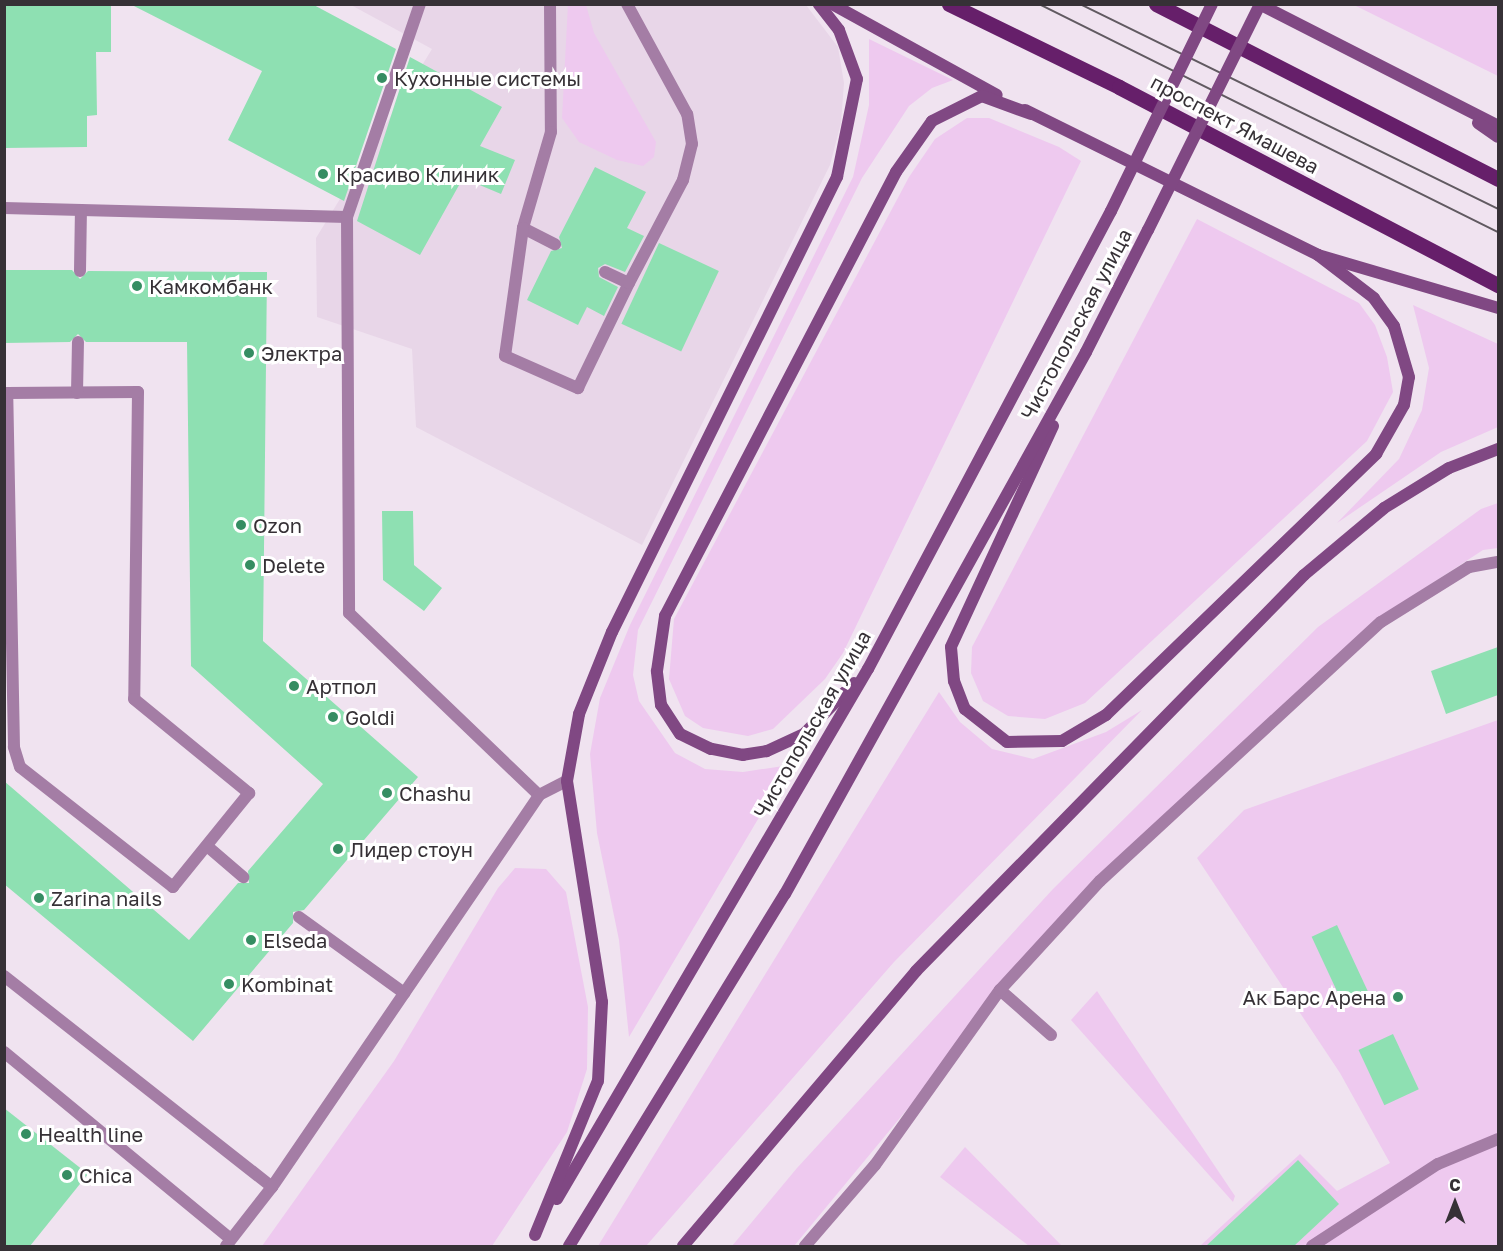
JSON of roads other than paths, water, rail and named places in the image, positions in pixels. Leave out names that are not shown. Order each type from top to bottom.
[{"type":"main road","points":[[532,1241],[598,1081],[602,1002],[567,781],[579,714],[612,633],[837,177],[857,79],[839,30],[819,4]]},
{"type":"main road","points":[[832,4],[1031,114],[1318,255],[1498,308]]},
{"type":"main road","name":"проспект Ямашева","points":[[949,4],[1119,87],[1498,285]]},
{"type":"main road","points":[[1156,4],[1498,179]]},
{"type":"main road","name":"Чистопольская улица","points":[[532,1241],[868,669],[1111,211],[1212,4]]},
{"type":"main road","points":[[1260,4],[1460,110],[1498,126]]},
{"type":"main road","name":"Чистопольская улица","points":[[569,1246],[785,894],[1086,352],[1260,4]]},
{"type":"main road","points":[[868,669],[804,735],[767,751],[743,755],[711,749],[680,735],[662,705],[657,670],[665,616],[896,172],[932,121],[982,96],[1031,114]]},
{"type":"main road","points":[[1460,110],[1498,137]]},
{"type":"main road","points":[[1086,352],[951,647],[954,681],[965,709],[1007,742],[1062,741],[1106,715],[1376,454],[1404,405],[1409,377],[1394,326],[1374,298],[1318,255]]},
{"type":"main road","points":[[683,1246],[916,971],[1304,575],[1384,508],[1449,468],[1498,449]]},
{"type":"lane","points":[[420,4],[347,217],[349,613],[539,795]]},
{"type":"lane","points":[[550,4],[551,132],[524,228],[505,356],[578,388],[683,180],[692,144],[687,114],[627,4]]},
{"type":"lane","points":[[4,208],[347,217]]},
{"type":"lane","points":[[80,271],[81,210]]},
{"type":"lane","points":[[524,228],[555,244]]},
{"type":"lane","points":[[605,272],[629,283]]},
{"type":"lane","points":[[77,393],[78,342]]},
{"type":"lane","points":[[138,392],[134,699],[249,793],[174,887],[20,768],[14,747],[7,393],[77,393],[138,392]]},
{"type":"lane","points":[[805,1246],[875,1165],[1000,990],[1100,881],[1381,622],[1469,567],[1498,562]]},
{"type":"lane","points":[[4,1052],[229,1243],[272,1187],[539,795],[567,781]]},
{"type":"lane","points":[[207,846],[243,877]]},
{"type":"lane","points":[[299,917],[404,993]]},
{"type":"lane","points":[[4,976],[272,1187]]},
{"type":"lane","points":[[1000,990],[1051,1035]]},
{"type":"lane","points":[[1312,1246],[1438,1164],[1498,1139]]},
{"type":"tram line","points":[[1039,4],[1498,232]]},
{"type":"tram line","points":[[1080,4],[1498,209]]},
{"type":"place","name":"Кухонные системы","points":[[382,78]]},
{"type":"place","name":"Красиво Клиник","points":[[323,174]]},
{"type":"place","name":"Камкомбанк","points":[[137,286]]},
{"type":"place","name":"Электра","points":[[249,353]]},
{"type":"place","name":"Ozon","points":[[241,525]]},
{"type":"place","name":"Delete","points":[[250,565]]},
{"type":"place","name":"Артпол","points":[[294,686]]},
{"type":"place","name":"Goldi","points":[[333,717]]},
{"type":"place","name":"Chashu","points":[[387,793]]},
{"type":"place","name":"Лидер стоун","points":[[338,849]]},
{"type":"place","name":"Zarina nails","points":[[39,898]]},
{"type":"place","name":"Elseda","points":[[251,940]]},
{"type":"place","name":"Kombinat","points":[[229,984]]},
{"type":"place","name":"Ак Барс Арена","points":[[1398,997]]},
{"type":"place","name":"Health line","points":[[26,1134]]},
{"type":"place","name":"Chica","points":[[67,1175]]}]
